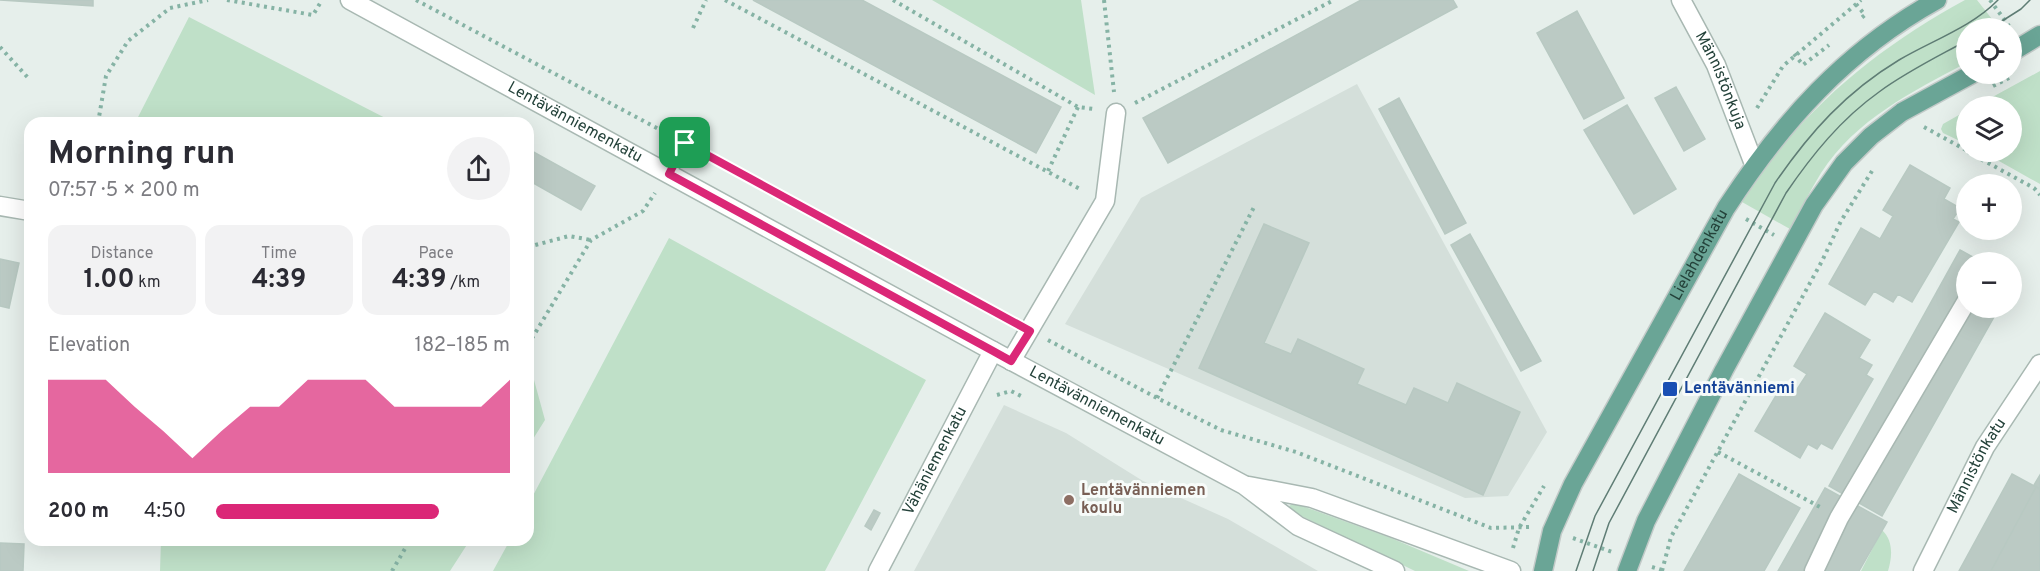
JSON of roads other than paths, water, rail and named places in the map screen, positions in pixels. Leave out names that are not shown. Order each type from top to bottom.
[{"type":"main road","name":"Lielahdenkatu","points":[[1542,571],[1552,531],[1573,484],[1725,208],[1754,164],[1786,124],[1847,61],[1936,0]]},
{"type":"main road","points":[[2022,46],[2040,35]]},
{"type":"main road","points":[[1627,571],[1646,521],[1724,370],[1814,205],[1844,163],[1870,136],[1902,112],[1956,83]]},
{"type":"street","name":"Lentävänniemenkatu","points":[[350,0],[1011,361],[1244,485],[1298,526],[1395,571]]},
{"type":"street","name":"Männistönkuja","points":[[1681,0],[1716,65],[1754,164]]},
{"type":"street","points":[[1011,361],[1105,201],[1116,113]]},
{"type":"street","points":[[0,206],[24,210]]},
{"type":"street","points":[[1814,571],[1839,518],[1957,318]]},
{"type":"street","name":"Vähäniemenkatu","points":[[878,571],[993,351]]},
{"type":"street","name":"Männistönkatu","points":[[1923,571],[1985,447],[2040,364]]},
{"type":"street","name":"Lentävänniemenkatu","points":[[1244,485],[1312,498],[1511,571]]},
{"type":"tram line","points":[[1576,571],[1595,516],[1775,183],[1788,164],[1830,114],[1862,86],[1899,60],[1976,18],[1998,0]]},
{"type":"tram line","points":[[2007,18],[2030,0]]},
{"type":"tram line","points":[[1593,571],[1609,523],[1786,193],[1817,151],[1852,114],[1900,78],[1956,46]]},
{"type":"place","name":"Lentävänniemi","points":[[1670,389]]},
{"type":"place","name":"Lentävänniemen koulu","points":[[1069,500]]}]
